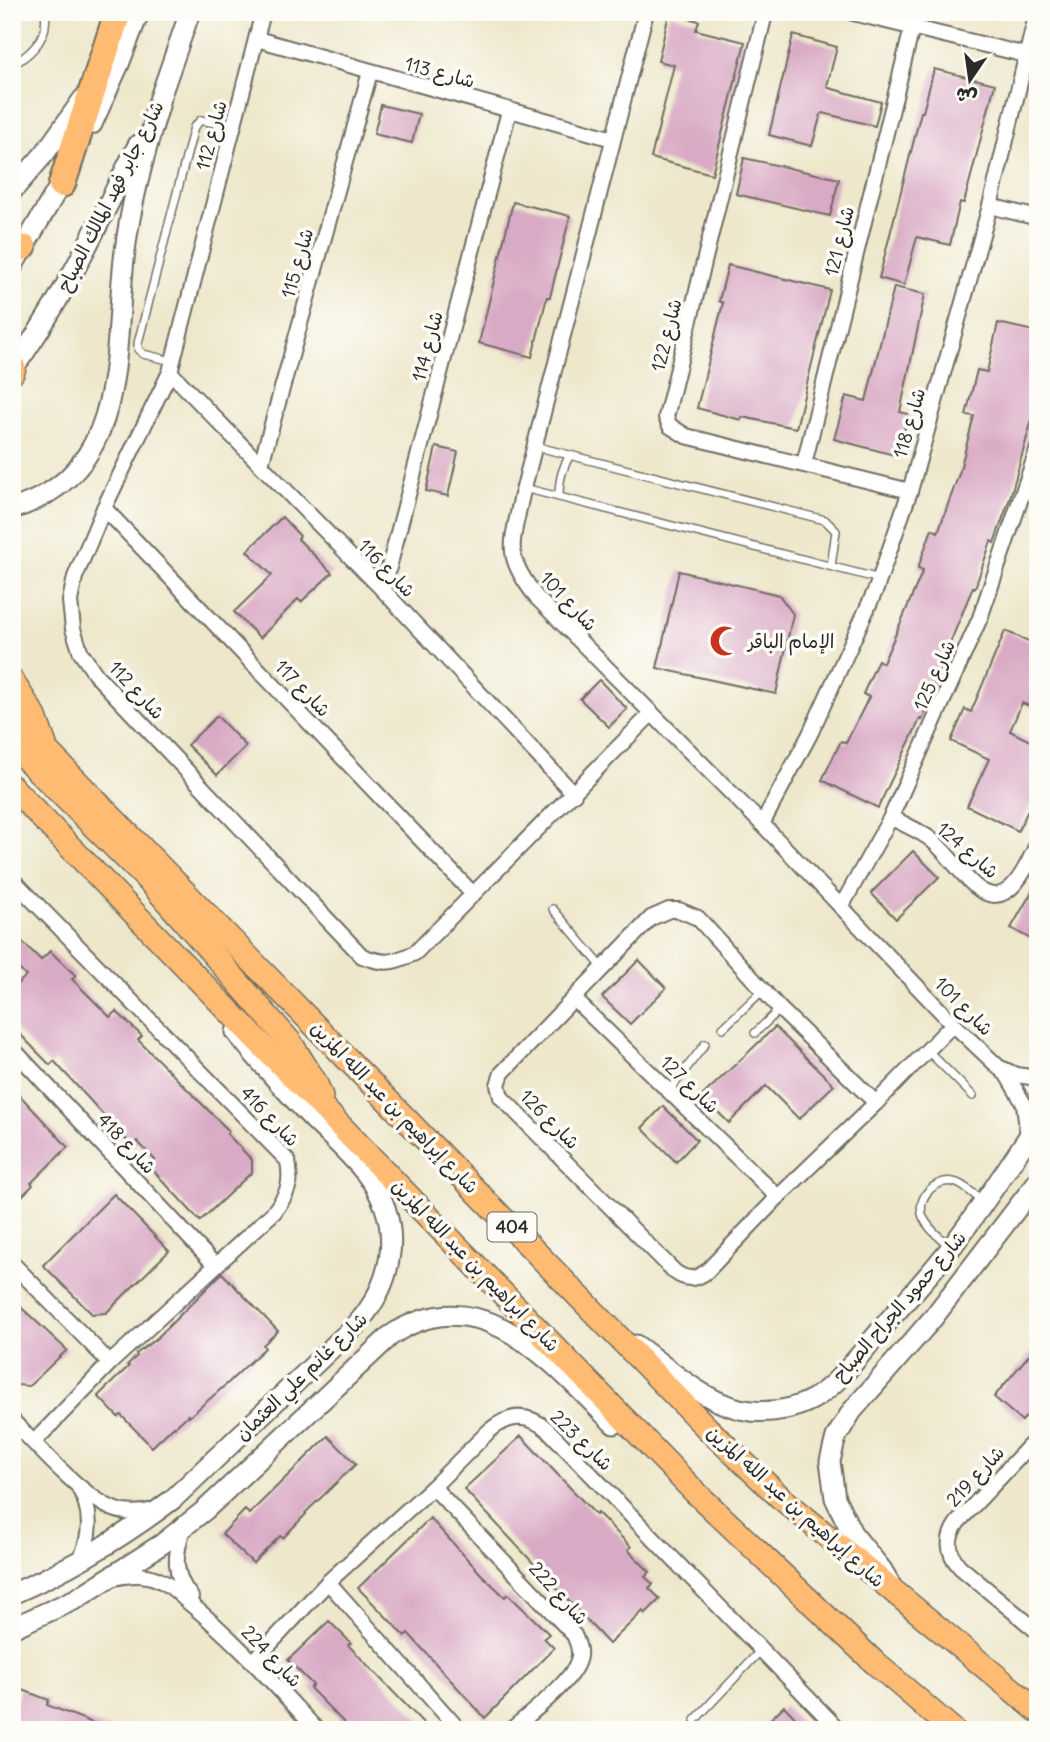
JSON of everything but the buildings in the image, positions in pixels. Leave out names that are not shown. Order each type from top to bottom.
[{"type":"highway","points":[[62,184],[118,12]]},
{"type":"main road","points":[[12,681],[36,716],[47,751]]},
{"type":"main road","name":"شارع إبراهيم بن عبد الله المزين","points":[[12,715],[610,1326],[672,1393],[780,1497],[1038,1710]]},
{"type":"main road","points":[[12,745],[152,884],[290,1042],[315,1082],[330,1116]]},
{"type":"main road","name":"شارع ابراهيم بن عبد الله المزين","points":[[12,787],[664,1459],[781,1575],[875,1663],[953,1730]]},
{"type":"street","points":[[12,267],[19,251],[62,184],[101,105],[139,12]]},
{"type":"street","name":"شارع جابر فهد المالك الصباح","points":[[13,370],[75,268],[159,106],[190,12]]},
{"type":"street","name":"شارع 112","points":[[263,12],[171,366],[104,508],[75,577],[71,601],[73,629],[81,653],[96,675],[353,947],[362,956],[382,964],[415,953],[651,714]]},
{"type":"street","name":"شارع 101","points":[[646,12],[523,488],[511,549],[517,570],[537,598],[762,824],[1014,1084],[1033,1130]]},
{"type":"street","name":"شارع 122","points":[[769,12],[764,18],[666,417],[670,426],[686,436],[910,491]]},
{"type":"street","points":[[849,12],[1026,55]]},
{"type":"street","name":"شارع 118","points":[[762,824],[810,734],[880,579],[910,491],[989,206],[1037,12]]},
{"type":"street","name":"شارع 121","points":[[804,464],[912,28]]},
{"type":"street","name":"شارع 113","points":[[257,39],[613,139]]},
{"type":"street","name":"شارع 115","points":[[261,464],[370,72]]},
{"type":"street","points":[[12,191],[45,153],[97,77]]},
{"type":"street","points":[[12,509],[43,497],[66,481],[85,461],[100,432],[116,372],[131,214],[141,164],[159,106]]},
{"type":"street","name":"شارع 114","points":[[383,590],[509,111]]},
{"type":"street","points":[[989,206],[1038,218]]},
{"type":"street","name":"شارع 116","points":[[171,366],[574,793]]},
{"type":"street","name":"شارع 125","points":[[841,906],[891,817],[981,618],[1038,448]]},
{"type":"street","name":"شارع 117","points":[[104,508],[473,894]]},
{"type":"street","name":"شارع 124","points":[[891,817],[933,841],[976,888],[991,895],[1009,891],[1024,873],[1038,842]]},
{"type":"street","name":"شارع 416","points":[[12,879],[288,1161],[291,1178],[285,1197],[274,1212],[214,1264],[110,1363],[33,1442]]},
{"type":"street","name":"شارع 126","points":[[876,1102],[780,1009],[698,918],[679,910],[660,913],[651,918],[502,1073],[498,1085],[501,1097],[675,1272],[687,1278],[701,1276],[778,1197],[928,1052],[953,1024]]},
{"type":"street","name":"شارع غانم علي العثمان","points":[[12,1594],[79,1562],[160,1508],[198,1476],[324,1357],[358,1323],[380,1292],[390,1258],[391,1243],[387,1215],[376,1189],[368,1177],[244,1043],[205,984]]},
{"type":"street","name":"شارع 127","points":[[574,999],[778,1197]]},
{"type":"street","name":"شارع 418","points":[[12,1048],[214,1264]]},
{"type":"street","name":"شارع 101","points":[[998,1067],[1016,1075],[1038,1078]]},
{"type":"street","name":"شارع حمود الجراح الصباح","points":[[610,1326],[705,1394],[735,1408],[783,1409],[814,1398],[827,1390],[862,1353],[951,1248],[1033,1130]]},
{"type":"street","name":"شارع حمود الجراح الصباح","points":[[892,1591],[882,1570],[845,1521],[835,1498],[830,1473],[836,1437],[852,1411],[941,1308],[1035,1188]]},
{"type":"street","points":[[12,1262],[110,1363]]},
{"type":"street","name":"شارع غانم علي العثمان","points":[[12,1628],[55,1609],[106,1581],[183,1528],[390,1336],[410,1324],[447,1316],[482,1320],[505,1328],[532,1345],[642,1447],[664,1459]]},
{"type":"street","points":[[862,1353],[869,1367],[885,1374]]},
{"type":"street","points":[[324,1357],[338,1364],[344,1378]]},
{"type":"street","name":"شارع 223","points":[[253,1662],[328,1583],[499,1422],[520,1417],[540,1423],[839,1730]]},
{"type":"street","points":[[12,1420],[77,1484],[105,1505],[116,1510],[139,1513],[160,1508]]},
{"type":"street","name":"شارع 219","points":[[1038,1437],[958,1522],[949,1537],[950,1553],[960,1567],[1038,1632]]},
{"type":"street","points":[[77,1484],[86,1503],[89,1524],[87,1544],[79,1562]]},
{"type":"street","name":"شارع 222","points":[[433,1487],[574,1635],[578,1645],[579,1656],[572,1673],[511,1730]]},
{"type":"street","name":"شارع 224","points":[[183,1528],[176,1553],[177,1573],[199,1610]]},
{"type":"street","name":"شارع 224","points":[[106,1581],[134,1575],[153,1577],[169,1586],[199,1610],[253,1662],[317,1730]]},
{"type":"street","points":[[328,1583],[459,1730]]},
{"type":"lane","points":[[12,62],[16,63],[28,55],[41,41],[47,21],[45,12]]},
{"type":"lane","points":[[171,366],[143,354],[138,349],[148,302],[194,127],[201,120],[233,127]]},
{"type":"lane","points":[[534,446],[825,520],[836,531],[831,566]]},
{"type":"lane","points":[[559,497],[559,483],[570,455]]},
{"type":"lane","points":[[523,488],[880,579]]},
{"type":"lane","points":[[553,909],[603,968]]},
{"type":"lane","points":[[723,1028],[764,990]]},
{"type":"lane","points":[[755,1032],[780,1009]]},
{"type":"lane","points":[[669,1091],[705,1044]]},
{"type":"lane","points":[[928,1052],[972,1096]]},
{"type":"lane","points":[[951,1248],[924,1219],[922,1203],[929,1189],[943,1182],[958,1184],[984,1203]]},
{"type":"lane","points":[[695,1720],[761,1650]]},
{"type":"place","name":"الإمام الباقر","points":[[725,641]]}]
